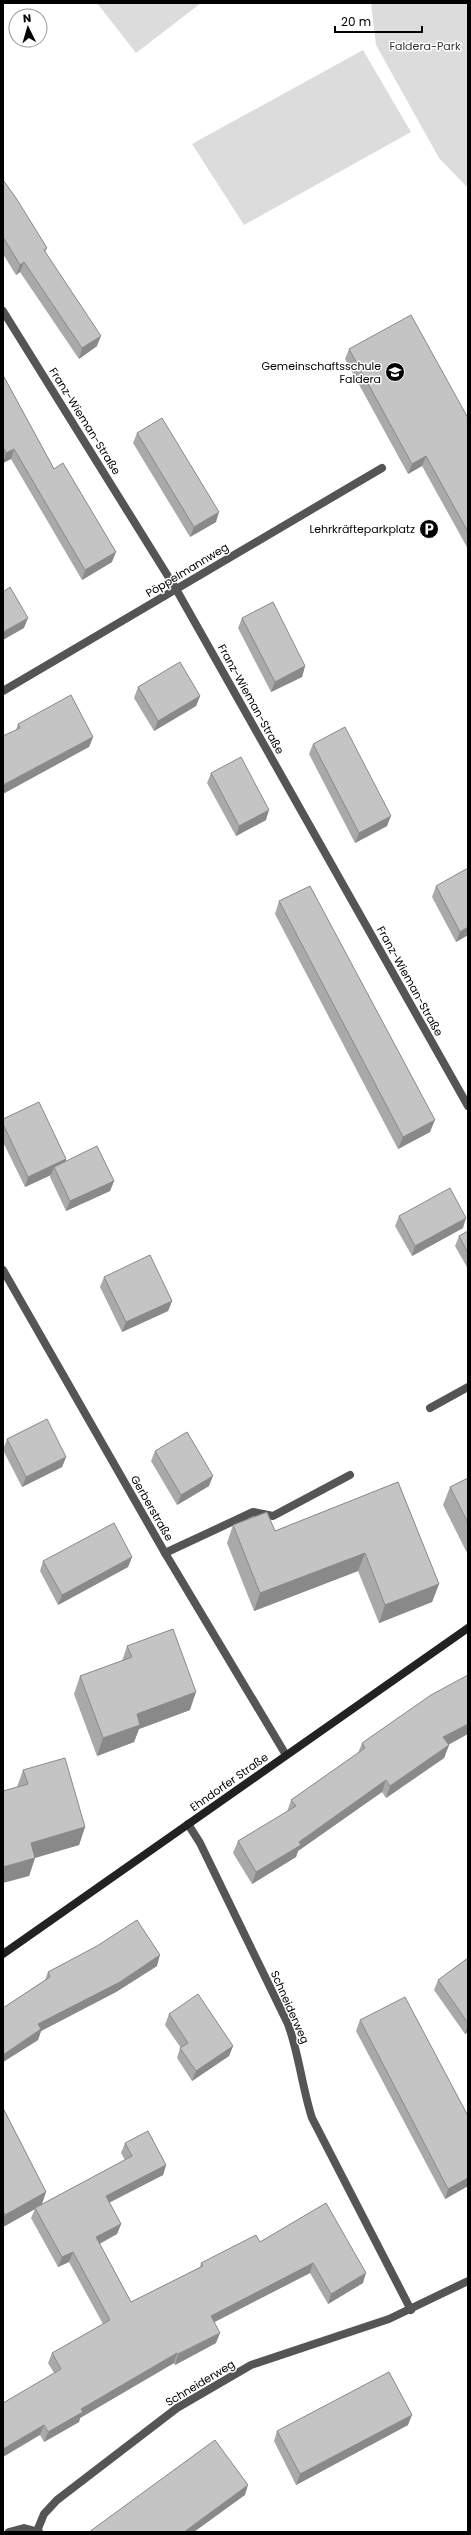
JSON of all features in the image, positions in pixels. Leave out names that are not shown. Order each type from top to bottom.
[{"type":"street","name":"Franz-Wieman-Straße","points":[[3,311],[176,590],[468,1106]]},
{"type":"street","name":"Pöppelmannweg","points":[[3,691],[382,468]]},
{"type":"street","name":"Gerberstraße","points":[[3,1270],[165,1553],[286,1755]]},
{"type":"street","points":[[430,1408],[468,1387]]},
{"type":"street","points":[[165,1553],[254,1512],[273,1516],[350,1475]]},
{"type":"street","name":"Ehndorfer Straße","points":[[3,1954],[468,1628]]},
{"type":"street","name":"Schneiderweg","points":[[188,1824],[200,1843],[288,2024],[297,2049],[304,2095],[312,2118],[411,2310]]},
{"type":"street","name":"Schneiderweg","points":[[9,2532],[24,2528],[38,2531],[44,2514],[57,2500],[177,2408],[251,2365],[411,2310],[468,2281]]},
{"type":"green space","points":[[97,3],[201,3],[136,53]]},
{"type":"green space","name":"Faldera-Park","points":[[371,3],[468,3],[468,188],[439,158],[376,45]]},
{"type":"green space","points":[[363,50],[411,132],[244,225],[192,144]]},
{"type":"building","points":[[3,180],[47,248],[44,250],[101,336],[82,348],[24,262],[20,265],[3,237]]},
{"type":"building","points":[[411,315],[468,418],[468,532],[426,456],[412,464],[349,349]]},
{"type":"building","points":[[3,375],[54,469],[63,463],[116,552],[85,570],[14,449],[6,453],[3,447]]},
{"type":"building","points":[[162,418],[219,512],[194,527],[137,433]]},
{"type":"building","points":[[10,587],[28,618],[3,632],[3,592]]},
{"type":"building","points":[[273,602],[305,666],[275,682],[242,618]]},
{"type":"building","points":[[180,662],[200,696],[158,721],[138,687]]},
{"type":"building","points":[[71,695],[93,737],[3,785],[3,736],[20,728],[18,724]]},
{"type":"building","points":[[345,727],[391,816],[359,833],[313,744]]},
{"type":"building","points":[[241,757],[269,810],[239,826],[211,773]]},
{"type":"building","points":[[468,868],[468,927],[460,932],[436,886]]},
{"type":"building","points":[[310,886],[435,1120],[403,1137],[279,901]]},
{"type":"building","points":[[39,1102],[66,1159],[28,1177],[3,1124],[3,1119]]},
{"type":"building","points":[[97,1146],[114,1181],[70,1201],[54,1167]]},
{"type":"building","points":[[450,1188],[466,1218],[415,1246],[399,1216]]},
{"type":"building","points":[[468,1231],[468,1253],[459,1236]]},
{"type":"building","points":[[150,1255],[172,1301],[126,1322],[104,1277]]},
{"type":"building","points":[[47,1419],[66,1457],[26,1477],[7,1439]]},
{"type":"building","points":[[187,1432],[213,1476],[181,1495],[155,1451]]},
{"type":"building","points":[[468,1478],[468,1523],[450,1487]]},
{"type":"building","points":[[398,1482],[439,1584],[385,1605],[365,1553],[260,1593],[233,1525],[267,1512],[275,1531]]},
{"type":"building","points":[[114,1523],[132,1557],[62,1595],[43,1561]]},
{"type":"building","points":[[173,1629],[196,1692],[137,1714],[140,1725],[103,1738],[80,1676],[132,1657],[127,1646]]},
{"type":"building","points":[[468,1675],[468,1724],[443,1737],[449,1745],[390,1786],[386,1780],[299,1842],[301,1845],[256,1872],[238,1841],[296,1806],[291,1800],[365,1748],[362,1743],[431,1695]]},
{"type":"building","points":[[65,1758],[85,1827],[31,1843],[35,1858],[3,1867],[3,1791],[28,1784],[23,1770]]},
{"type":"building","points":[[137,1920],[160,1955],[120,1982],[38,2024],[41,2029],[3,2055],[3,2008],[50,1977],[48,1972],[97,1946]]},
{"type":"building","points":[[468,1958],[468,2023],[438,1980]]},
{"type":"building","points":[[198,1994],[233,2046],[196,2071],[180,2048],[188,2043],[169,2014]]},
{"type":"building","points":[[405,1997],[468,2116],[468,2178],[448,2189],[360,2020]]},
{"type":"building","points":[[3,2108],[46,2192],[5,2215],[3,2211]]},
{"type":"building","points":[[148,2131],[166,2165],[106,2196],[121,2224],[96,2237],[131,2302],[203,2266],[201,2263],[256,2235],[260,2242],[326,2203],[366,2273],[331,2294],[313,2263],[211,2316],[220,2333],[178,2354],[177,2353],[81,2409],[83,2412],[48,2432],[44,2425],[3,2449],[3,2403],[61,2369],[52,2353],[110,2320],[73,2252],[62,2257],[35,2208],[132,2156],[125,2143]]},
{"type":"building","points":[[389,2372],[412,2415],[300,2474],[277,2431]]},
{"type":"building","points":[[215,2440],[248,2485],[184,2532],[89,2532]]},
{"type":"place","name":"Gemeinschaftsschule Faldera","points":[[395,372]]},
{"type":"place","name":"Lehrkräfteparkplatz","points":[[429,529]]}]
